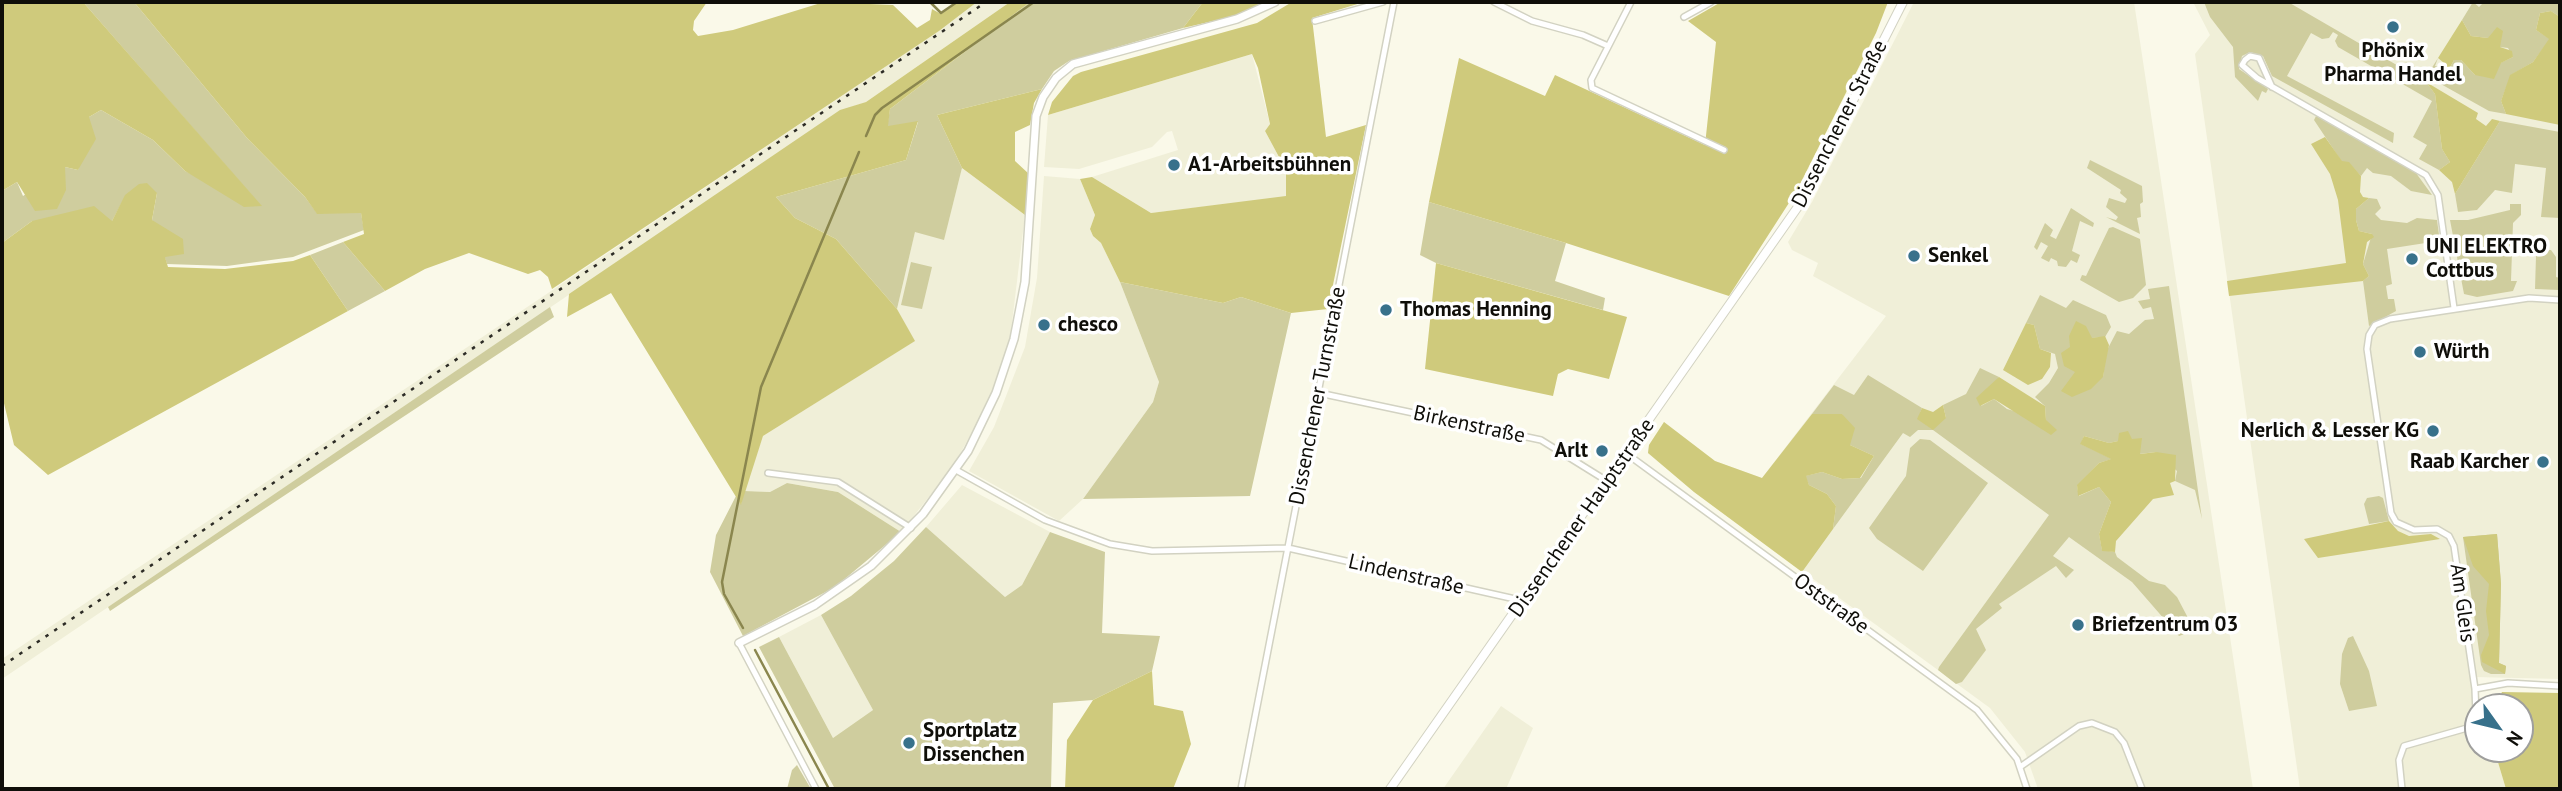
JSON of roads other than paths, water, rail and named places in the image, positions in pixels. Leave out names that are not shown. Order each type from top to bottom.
[{"type":"main road","name":"Dissenchener Straße","points":[[1773,245],[1808,191],[1903,2]]},
{"type":"main road","name":"Dissenchener Hauptstraße","points":[[1390,789],[1773,245]]},
{"type":"street","points":[[816,789],[739,643],[835,592],[871,566],[911,528],[956,470],[988,412],[1014,340],[1027,262],[1034,133],[1040,105],[1048,89],[1073,64],[1237,19],[1275,2]]},
{"type":"street","points":[[1315,21],[1383,2]]},
{"type":"street","name":"Dissenchener Turnstraße","points":[[1241,789],[1394,2]]},
{"type":"street","points":[[1494,2],[1532,21],[1583,35],[1608,46]]},
{"type":"street","points":[[1631,2],[1591,80],[1595,91],[1724,150]]},
{"type":"street","points":[[1684,17],[1712,2]]},
{"type":"street","points":[[2272,87],[2259,58],[2255,56],[2245,60],[2242,65],[2246,70],[2272,87],[2418,169],[2433,184],[2438,195],[2454,308]]},
{"type":"street","name":"Am Gleis","points":[[2402,789],[2399,760],[2404,746],[2467,728],[2476,715],[2454,546],[2449,536],[2437,529],[2414,530],[2396,522],[2391,513],[2367,349],[2369,335],[2375,326],[2390,319],[2529,298],[2560,300]]},
{"type":"street","name":"Birkenstraße","points":[[1319,393],[1541,440],[1608,482]]},
{"type":"street","name":"Oststraße","points":[[1627,454],[1978,710],[2005,741],[2020,767],[2028,789]]},
{"type":"street","name":"Lindenstraße","points":[[956,470],[1045,520],[1110,544],[1152,551],[1289,548],[1524,601]]},
{"type":"street","points":[[768,473],[838,482],[911,528]]},
{"type":"street","points":[[2474,689],[2508,683],[2560,686]]},
{"type":"street","points":[[2020,767],[2079,726],[2092,723],[2115,732],[2124,743],[2142,789]]},
{"type":"waterway","points":[[930,2],[941,13],[957,2]]},
{"type":"waterway","points":[[866,136],[875,115],[882,108],[1034,2]]},
{"type":"waterway","points":[[743,628],[724,594],[722,582],[761,387],[859,152]]},
{"type":"waterway","points":[[755,650],[829,789]]},
{"type":"railway","points":[[2,666],[986,2]]},
{"type":"place","name":"Phönix Pharma Handel","points":[[2393,27]]},
{"type":"place","name":"A1-Arbeitsbühnen","points":[[1174,165]]},
{"type":"place","name":"Senkel","points":[[1914,256]]},
{"type":"place","name":"UNI ELEKTRO Cottbus","points":[[2412,259]]},
{"type":"place","name":"Thomas Henning","points":[[1386,310]]},
{"type":"place","name":"chesco","points":[[1044,325]]},
{"type":"place","name":"Würth","points":[[2420,352]]},
{"type":"place","name":"Nerlich & Lesser KG","points":[[2433,431]]},
{"type":"place","name":"Arlt","points":[[1602,451]]},
{"type":"place","name":"Raab Karcher","points":[[2543,462]]},
{"type":"place","name":"Briefzentrum 03","points":[[2078,625]]},
{"type":"place","name":"Sportplatz Dissenchen","points":[[909,743]]}]
